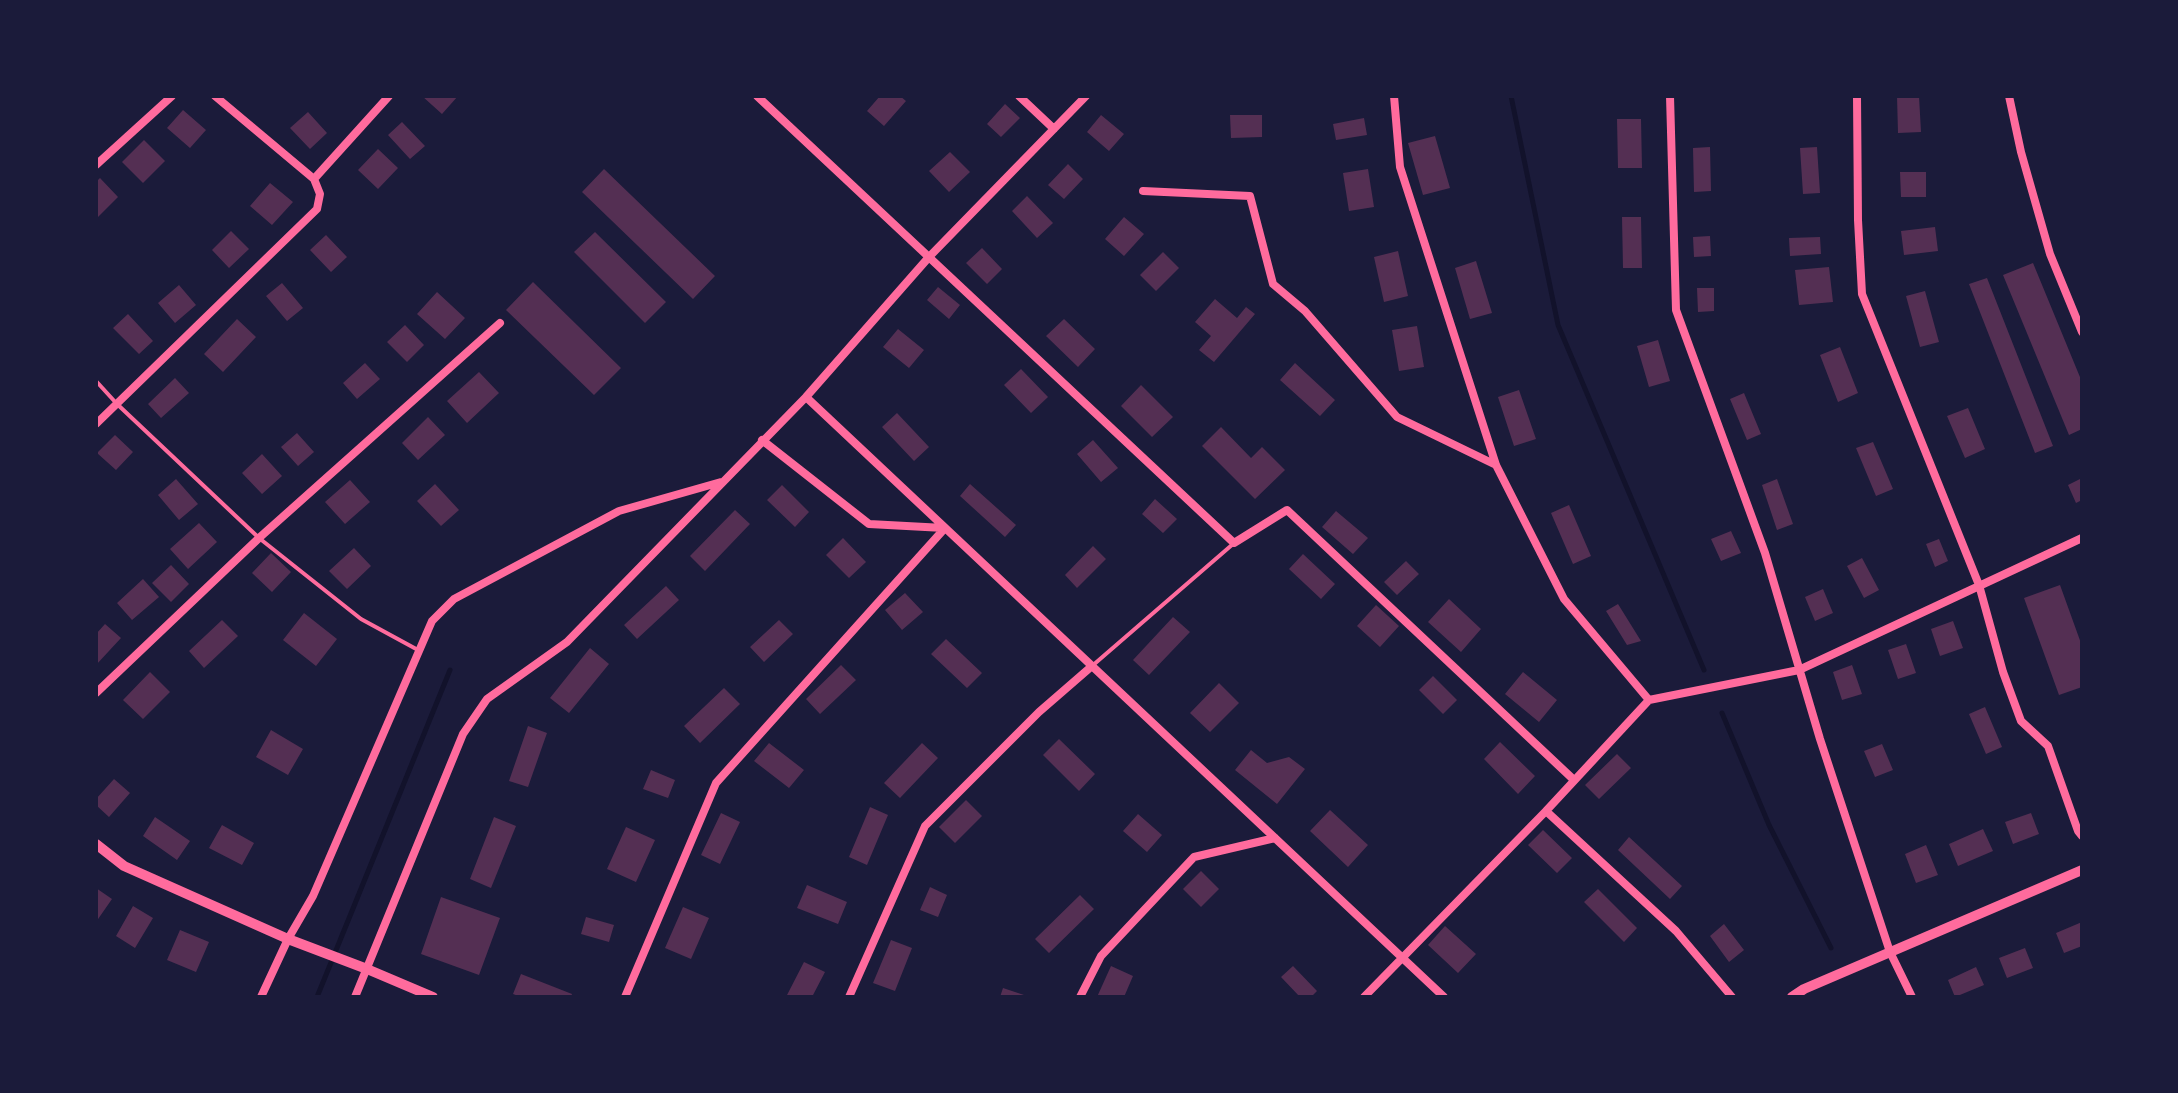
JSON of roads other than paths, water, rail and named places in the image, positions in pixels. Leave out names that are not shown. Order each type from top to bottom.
[{"type":"street","points":[[96,165],[172,96]]},
{"type":"street","points":[[96,424],[317,209],[320,194],[314,179],[215,96]]},
{"type":"street","points":[[314,179],[389,96]]},
{"type":"street","points":[[757,96],[1234,543],[1287,510],[1574,780]]},
{"type":"street","points":[[1019,96],[1054,129]]},
{"type":"street","points":[[355,997],[463,734],[487,699],[567,642],[806,397],[929,257],[1086,96]]},
{"type":"street","points":[[1394,96],[1400,167],[1496,465],[1564,599],[1649,700]]},
{"type":"street","points":[[1670,96],[1676,310],[1765,553],[1820,739],[1890,952],[1912,997]]},
{"type":"street","points":[[1857,96],[1862,294],[1979,585],[2003,672],[2021,721],[2048,746],[2082,836]]},
{"type":"street","points":[[2009,96],[2021,152],[2050,254],[2082,332]]},
{"type":"street","points":[[1143,191],[1250,196],[1273,284],[1305,311],[1397,417],[1496,465]]},
{"type":"street","points":[[96,693],[259,538],[500,323]]},
{"type":"street","points":[[806,397],[1444,997]]},
{"type":"street","points":[[762,440],[869,524],[945,528]]},
{"type":"street","points":[[261,997],[288,939],[313,896],[432,621],[454,599],[619,511],[722,482]]},
{"type":"street","points":[[625,997],[716,783],[945,528]]},
{"type":"street","points":[[1364,997],[1546,811],[1649,700],[1799,670],[2082,538]]},
{"type":"street","points":[[849,997],[925,826],[1039,712],[1092,666]]},
{"type":"street","points":[[1546,811],[1676,931],[1732,997]]},
{"type":"street","points":[[1080,997],[1101,956],[1194,857],[1275,838]]},
{"type":"street","points":[[96,844],[124,866],[288,939],[433,997]]},
{"type":"street","points":[[1792,997],[1804,989],[2082,870]]},
{"type":"lane","points":[[96,381],[259,538],[361,619],[420,651]]},
{"type":"lane","points":[[1092,666],[1234,543]]},
{"type":"waterway","points":[[1511,96],[1558,325],[1704,670]]},
{"type":"waterway","points":[[317,997],[450,670]]},
{"type":"waterway","points":[[1722,713],[1769,825],[1831,948]]}]
